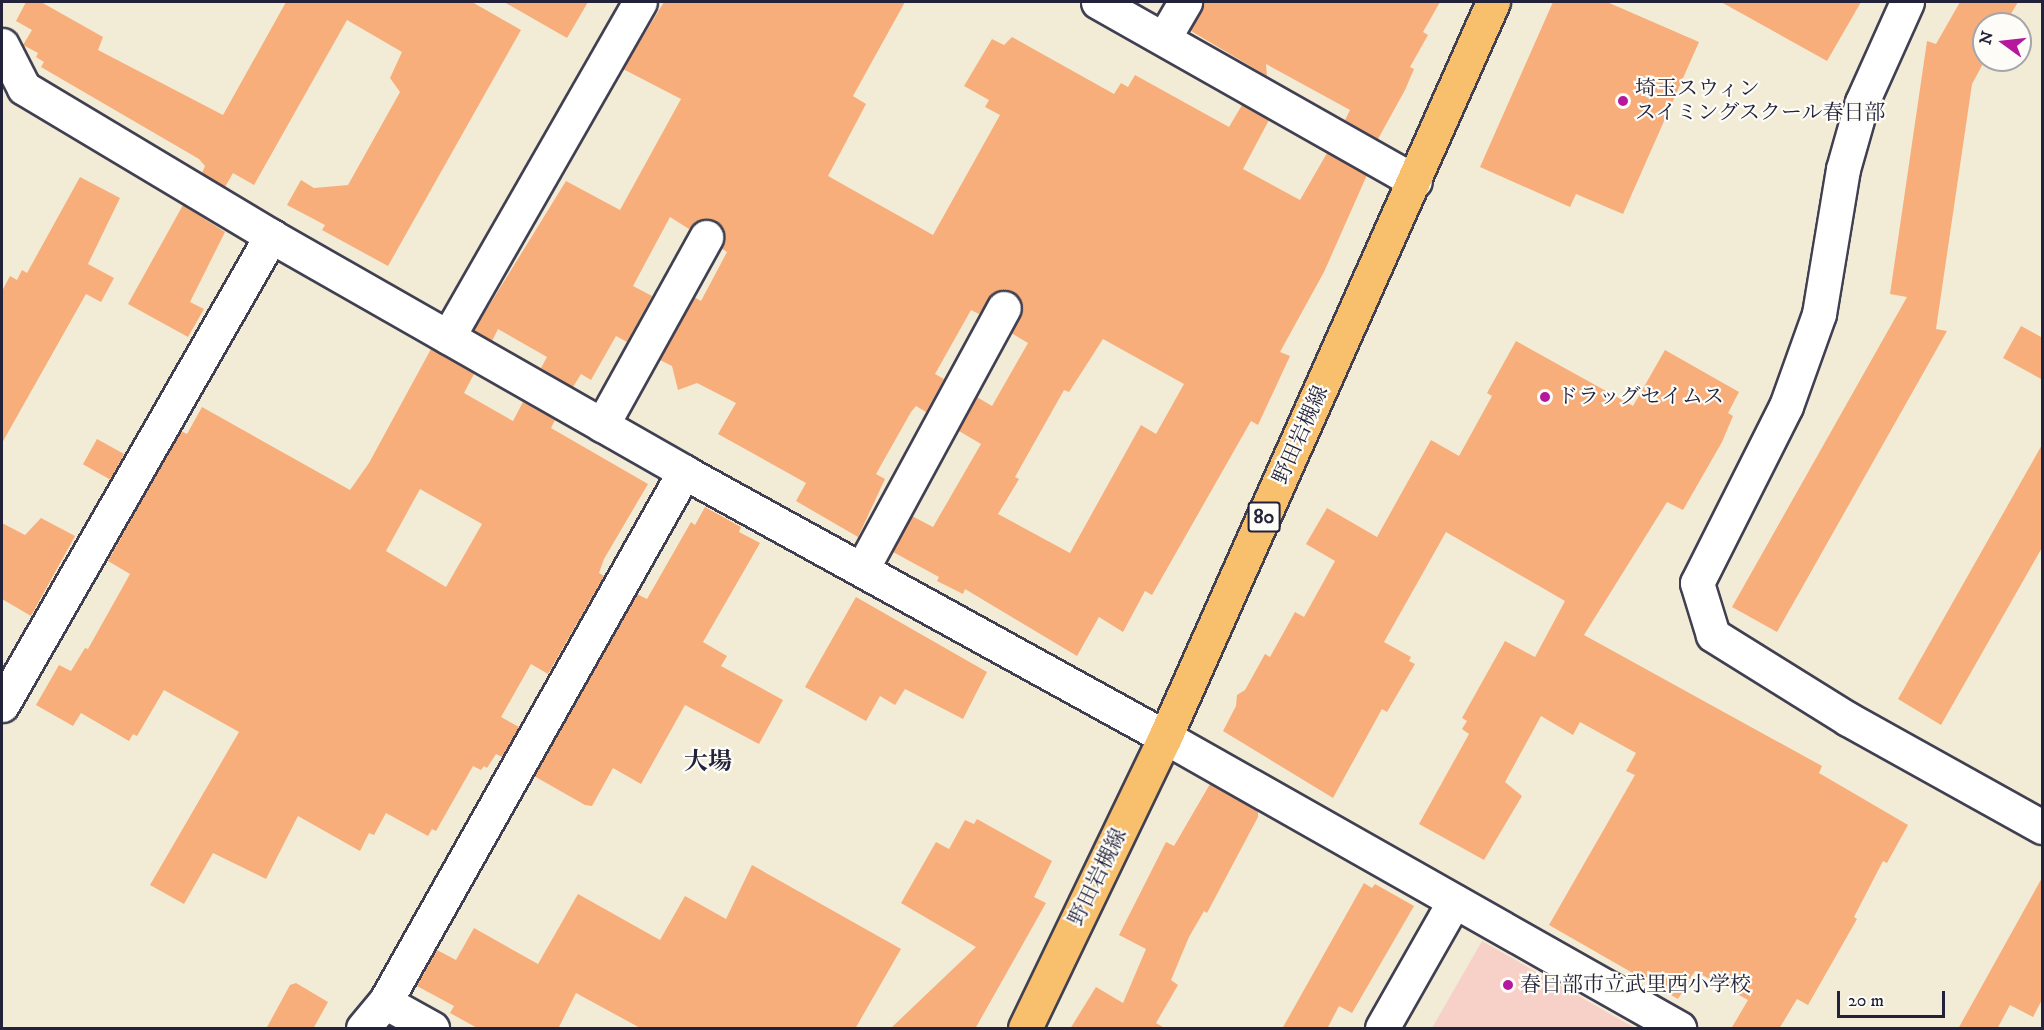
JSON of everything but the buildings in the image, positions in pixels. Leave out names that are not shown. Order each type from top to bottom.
[{"type":"main road","name":"野田岩槻線","points":[[1025,1029],[1166,737],[1493,2]]},
{"type":"street","points":[[448,337],[640,2]]},
{"type":"street","points":[[1098,2],[1415,181]]},
{"type":"street","points":[[1164,38],[1185,2]]},
{"type":"street","points":[[1907,2],[1862,102],[1843,169],[1818,314],[1786,406],[1697,583],[1713,634],[1848,719],[2043,827]]},
{"type":"street","points":[[2,45],[24,88],[271,236],[684,472],[1166,737],[1679,1029]]},
{"type":"street","points":[[2,705],[271,236]]},
{"type":"street","points":[[602,424],[706,237]]},
{"type":"street","points":[[862,569],[1004,308]]},
{"type":"street","points":[[363,1029],[385,1002],[684,472]]},
{"type":"street","points":[[1382,1029],[1454,901]]},
{"type":"street","points":[[385,1002],[432,1029]]},
{"type":"shaded area","name":"春日部市立武里西小学校","points":[[1482,941],[1635,1028],[1432,1028]]},
{"type":"place","name":"埼玉スウィン スイミングスクール春日部","points":[[1623,101]]},
{"type":"place","name":"ドラッグセイムス","points":[[1545,397]]},
{"type":"place","name":"春日部市立武里西小学校","points":[[1508,985]]},
{"type":"district","name":"大場","points":[[708,763]]}]
